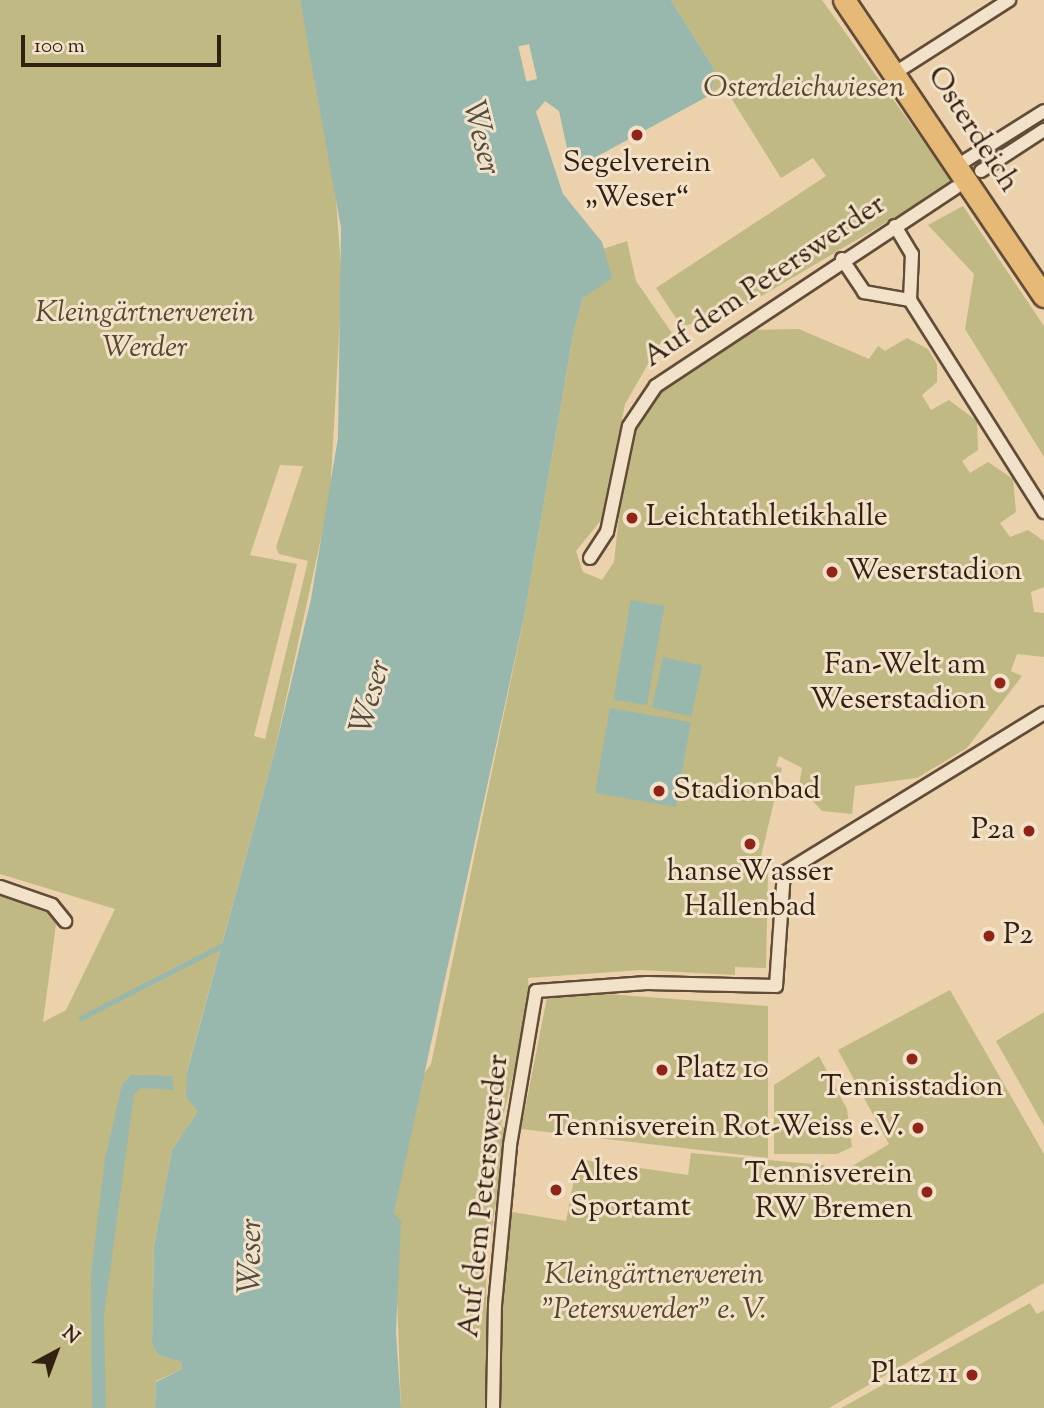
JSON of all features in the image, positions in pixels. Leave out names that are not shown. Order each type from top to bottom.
[{"type":"main road","name":"Osterdeich","points":[[844,0],[898,71],[1044,296]]},
{"type":"street","points":[[898,71],[1009,0]]},
{"type":"street","points":[[960,164],[1044,111]]},
{"type":"street","points":[[981,171],[1044,130]]},
{"type":"street","name":"Auf dem Peterswerder","points":[[590,558],[607,532],[629,426],[644,398],[842,259],[955,188]]},
{"type":"street","points":[[894,226],[912,254],[910,300],[1044,512]]},
{"type":"street","points":[[842,259],[864,292],[910,300]]},
{"type":"street","name":"Auf dem Peterswerder","points":[[493,1408],[495,1305],[509,1158],[536,991],[647,983],[776,986],[784,873],[1044,713]]},
{"type":"street","points":[[0,887],[52,905],[65,921]]},
{"type":"green space","name":"Kleingärtnerverein Werder","points":[[0,0],[300,0],[334,170],[342,283],[330,497],[274,754],[187,1071],[198,1111],[172,1150],[154,1246],[152,1344],[158,1355],[182,1362],[182,1369],[156,1381],[155,1408],[0,1408],[0,893],[52,915],[56,924],[43,1022],[66,1010],[115,909],[0,874]],"holes":[[[280,465],[303,466],[276,547],[279,554],[308,561],[265,739],[254,736],[297,564],[250,555]]]},
{"type":"green space","name":"Osterdeichwiesen","points":[[671,0],[822,0],[953,183],[748,304],[682,327],[656,288],[826,176],[813,158],[781,178],[723,85],[712,94],[714,69]]},
{"type":"green space","points":[[963,206],[1044,326],[1044,457],[965,329],[974,274],[928,225]]},
{"type":"green space","points":[[627,241],[636,281],[672,333],[659,345],[625,404],[602,519],[576,551],[583,572],[602,580],[614,562],[628,433],[654,389],[747,330],[799,329],[869,359],[878,346],[885,351],[907,338],[928,349],[937,364],[937,382],[922,395],[931,410],[949,400],[977,421],[978,450],[962,461],[970,473],[988,462],[1013,479],[1016,512],[1000,523],[1010,537],[1028,530],[1044,541],[1044,587],[1031,592],[1034,612],[1044,613],[1044,657],[1017,654],[1011,671],[1022,676],[967,748],[917,778],[855,786],[852,814],[822,811],[799,786],[802,768],[779,756],[776,766],[782,768],[757,873],[768,874],[766,968],[735,967],[735,975],[641,970],[528,978],[530,1005],[501,1125],[508,1131],[486,1264],[487,1408],[401,1408],[394,1213],[412,1120],[421,1078],[431,1064],[524,617],[574,330],[583,298],[607,272],[603,249]]},
{"type":"green space","name":"Kleingärtnerverein \"Peterswerder\" e. V.","points":[[950,990],[1044,1154],[1044,1283],[829,1408],[498,1408],[507,1211],[566,1221],[578,1159],[688,1175],[691,1153],[824,1165],[834,1177],[889,1144],[838,1050]]},
{"type":"green space","name":"Platz 10","points":[[594,993],[768,1006],[768,1158],[521,1129],[547,998]]},
{"type":"green space","points":[[1044,1012],[1044,1126],[996,1041]]},
{"type":"green space","points":[[819,1056],[847,1109],[852,1147],[837,1154],[774,1154],[774,1085]]},
{"type":"green space","name":"Platz 11","points":[[1030,1303],[1037,1314],[1044,1310],[1044,1408],[841,1408]]},
{"type":"water","name":"Weser","points":[[300,0],[671,0],[714,69],[712,94],[585,163],[567,148],[559,111],[545,101],[536,112],[563,194],[602,242],[612,278],[583,298],[574,330],[524,617],[394,1213],[401,1221],[396,1332],[401,1408],[155,1408],[156,1382],[182,1369],[182,1362],[158,1355],[152,1344],[154,1246],[172,1150],[198,1111],[186,1097],[187,1072],[274,754],[311,599],[338,438],[341,228]]},
{"type":"water","points":[[631,600],[664,606],[647,705],[613,699]]},
{"type":"water","points":[[663,657],[702,665],[691,716],[652,708]]},
{"type":"water","points":[[610,708],[691,722],[676,807],[595,793]]},
{"type":"water","points":[[131,1075],[172,1076],[174,1090],[141,1088],[134,1094],[104,1315],[106,1408],[92,1408],[91,1275],[105,1159],[122,1085]]},
{"type":"pier","points":[[529,44],[537,79],[526,82],[518,46]]},
{"type":"waterway","points":[[81,1018],[227,943]]},
{"type":"place","name":"Segelverein „Weser“","points":[[637,135]]},
{"type":"place","name":"Leichtathletikhalle","points":[[632,518]]},
{"type":"place","name":"Weserstadion","points":[[832,572]]},
{"type":"place","name":"Fan-Welt am Weserstadion","points":[[1000,683]]},
{"type":"place","name":"Stadionbad","points":[[659,791]]},
{"type":"place","name":"P2a","points":[[1029,831]]},
{"type":"place","name":"hanseWasser Hallenbad","points":[[750,844]]},
{"type":"place","name":"P2","points":[[989,936]]},
{"type":"place","name":"Tennisstadion","points":[[912,1059]]},
{"type":"place","name":"Platz 10","points":[[662,1070]]},
{"type":"place","name":"Tennisverein Rot-Weiss e.V.","points":[[918,1128]]},
{"type":"place","name":"Altes Sportamt","points":[[556,1190]]},
{"type":"place","name":"Tennisverein RW Bremen","points":[[927,1192]]},
{"type":"place","name":"Platz 11","points":[[972,1375]]}]
